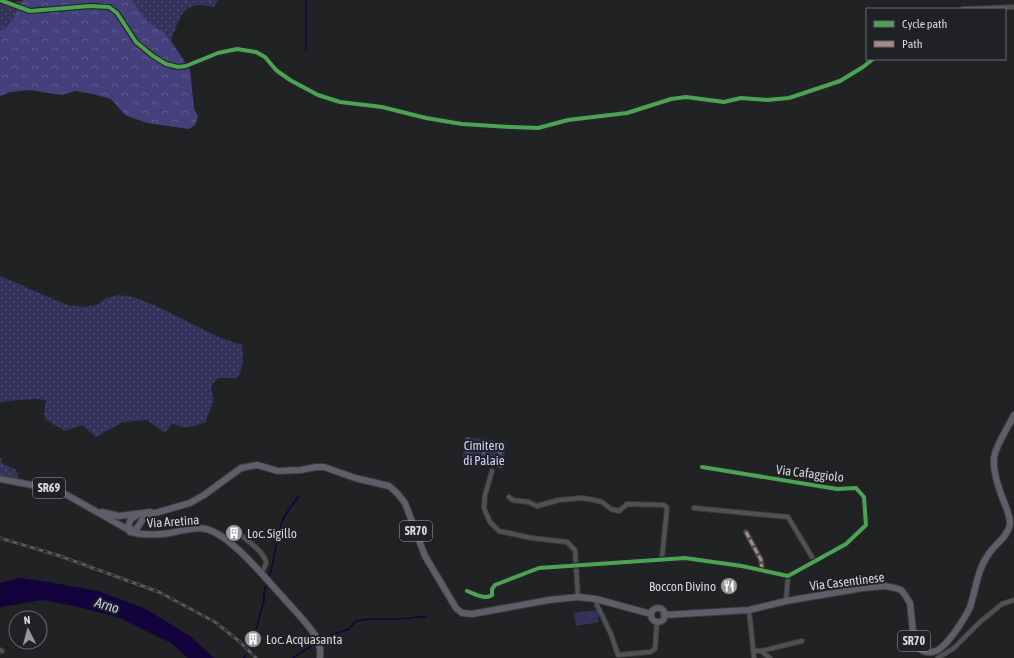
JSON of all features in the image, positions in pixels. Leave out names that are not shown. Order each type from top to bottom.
[{"type":"main road","name":"Via Casentinese","points":[[171,508],[139,514],[131,518],[128,524],[130,532],[137,528],[145,516],[190,503],[204,495],[241,468],[257,466],[278,471],[324,467],[355,478],[389,486],[397,492],[405,503],[425,556],[456,608],[462,613],[472,614],[549,600],[578,597],[651,614],[654,609],[658,608],[662,610],[664,615],[749,610],[786,601],[880,586],[896,588],[905,595],[910,603],[914,641],[926,655],[939,650],[954,633],[971,606],[975,588],[988,553],[1009,529],[1010,522],[996,479],[994,459],[995,451],[1014,415]]},
{"type":"main road","name":"Via Aretina","points":[[0,479],[53,489],[67,495],[130,532],[152,534],[197,528],[212,531],[227,541],[248,560],[304,621],[318,641],[321,651],[320,658]]},
{"type":"main road","name":"Via Casentinese","points":[[92,510],[119,516],[151,512]]},
{"type":"main road","points":[[142,521],[141,525],[143,531],[152,534]]},
{"type":"main road","points":[[651,614],[653,620],[658,622],[662,621],[664,615]]},
{"type":"street","points":[[0,0],[30,11],[90,6],[109,7],[117,13],[136,42],[153,56],[166,64],[178,67],[186,66],[218,53],[236,49],[256,52],[265,57],[276,70],[290,80],[318,95],[340,102],[382,107],[426,118],[462,124],[538,128],[568,120],[626,113],[671,99],[686,97],[724,102],[741,98],[767,100],[789,98],[840,82],[872,60]]},
{"type":"street","points":[[988,8],[1014,7]]},
{"type":"street","name":"Via Cafaggiolo","points":[[702,467],[836,489],[856,488],[864,497],[866,525],[846,544],[788,576]]},
{"type":"street","points":[[492,471],[485,494],[484,508],[490,522],[499,531],[532,538],[567,542],[575,550],[578,597]]},
{"type":"street","points":[[509,497],[513,500],[528,502],[537,506],[542,506],[560,500],[582,498],[602,502],[611,509],[619,510],[628,504],[664,506],[667,508],[662,558]]},
{"type":"street","points":[[694,508],[788,517],[815,562]]},
{"type":"street","points":[[746,532],[761,560],[762,570]]},
{"type":"street","points":[[242,536],[255,546],[263,556],[266,562],[265,568],[261,573]]},
{"type":"street","points":[[467,591],[490,597],[492,596],[492,589],[495,585],[539,568],[662,558],[685,558],[762,570],[788,576],[786,601]]},
{"type":"street","points":[[596,600],[613,639],[618,656],[650,652],[655,649],[658,622]]},
{"type":"street","points":[[938,658],[954,648],[980,622],[1002,604],[1014,600]]},
{"type":"street","points":[[749,610],[754,658]]},
{"type":"street","points":[[753,651],[761,651],[802,641]]},
{"type":"street","points":[[761,651],[770,658]]},
{"type":"green space","points":[[0,0],[8,0],[8,3],[21,1],[11,22],[0,31]]},
{"type":"green space","points":[[132,0],[218,0],[214,7],[203,5],[195,6],[184,12],[180,17],[171,41],[163,31],[148,23]]},
{"type":"green space","points":[[132,0],[148,23],[163,31],[190,70],[194,108],[198,117],[195,125],[189,129],[147,123],[125,115],[111,99],[76,91],[61,95],[30,90],[10,92],[0,96],[0,31],[11,22],[21,1]]},
{"type":"green space","points":[[0,276],[67,305],[84,307],[97,305],[107,298],[118,295],[134,297],[160,308],[218,337],[242,345],[243,358],[241,370],[237,378],[218,378],[214,382],[211,387],[213,397],[212,403],[206,422],[201,424],[185,427],[172,423],[165,433],[147,420],[123,422],[96,437],[82,425],[65,431],[45,419],[44,413],[46,400],[29,399],[0,402]]},
{"type":"green space","name":"Cimitero di Palaie","points":[[465,437],[506,442],[503,468],[462,463]]},
{"type":"green space","points":[[0,458],[2,458],[2,463],[15,469],[19,480],[0,475]]},
{"type":"green space","points":[[597,610],[599,622],[576,626],[574,613]]},
{"type":"water","name":"Arno","points":[[19,578],[98,591],[144,608],[190,636],[214,658],[188,658],[171,643],[120,618],[83,608],[43,600],[0,607],[0,583]]},
{"type":"waterway","points":[[306,0],[306,49]]},
{"type":"waterway","points":[[268,579],[271,572],[279,529],[285,515],[299,496]]},
{"type":"waterway","points":[[256,629],[264,601],[264,591],[267,583]]},
{"type":"waterway","points":[[319,641],[349,629],[356,621],[368,619],[404,619],[426,617]]},
{"type":"waterway","points":[[293,658],[316,643]]},
{"type":"railway","points":[[0,538],[60,556],[159,592],[215,622],[240,642],[256,658]]},
{"type":"marked path","points":[[746,532],[761,560],[762,570]]},
{"type":"cycle path","points":[[0,0],[30,11],[90,6],[109,7],[117,13],[136,42],[153,56],[166,64],[178,67],[186,66],[218,53],[237,49],[256,52],[265,57],[276,70],[290,80],[318,95],[340,102],[382,107],[426,118],[462,124],[538,128],[568,120],[627,113],[671,99],[686,97],[724,102],[741,98],[767,100],[789,98],[840,81],[872,60]]},
{"type":"cycle path","points":[[467,591],[486,597],[492,595],[492,589],[495,585],[539,568],[685,558],[742,566],[788,576],[846,544],[866,525],[864,497],[856,488],[837,489],[702,467]]},
{"type":"place","name":"Loc. Sigillo","points":[[234,533]]},
{"type":"place","name":"Boccon Divino","points":[[729,586]]},
{"type":"place","name":"Loc. Acquasanta","points":[[253,639]]}]
